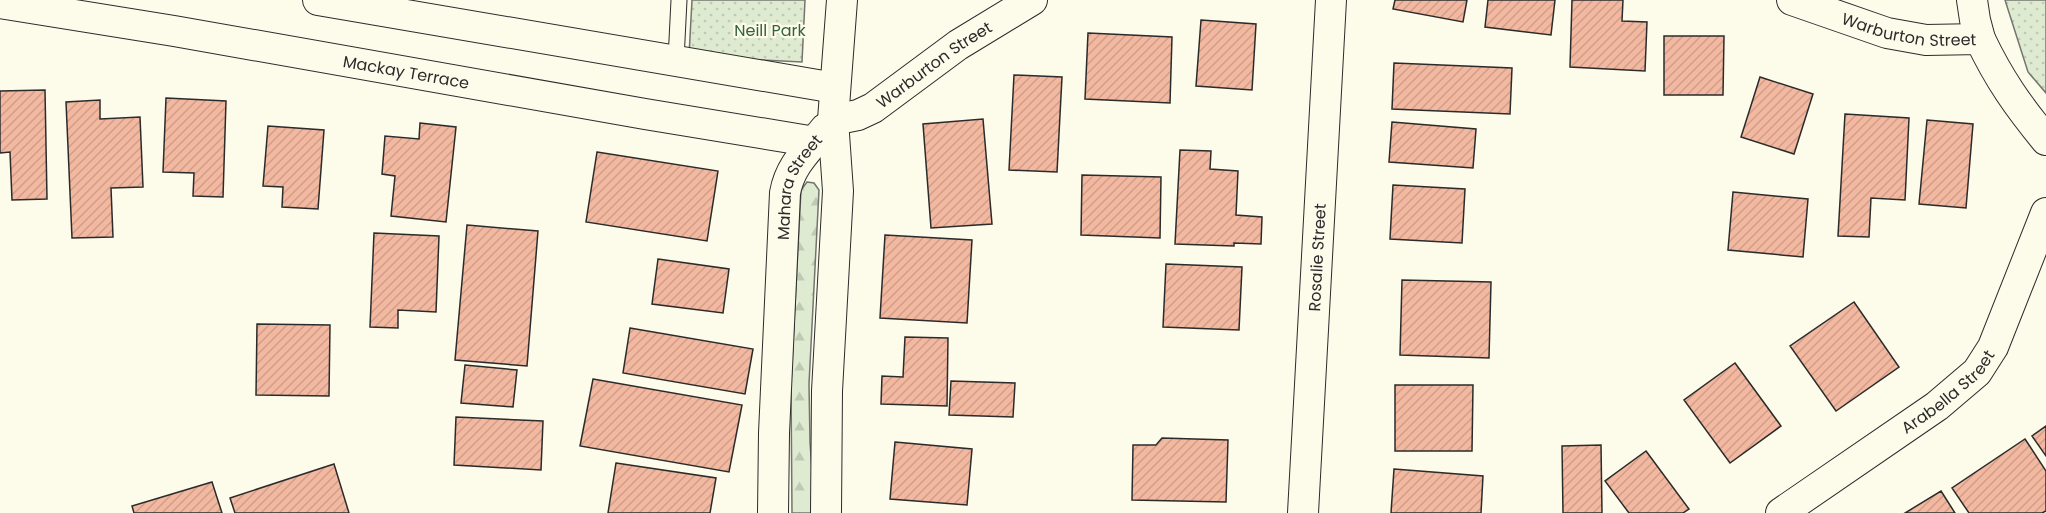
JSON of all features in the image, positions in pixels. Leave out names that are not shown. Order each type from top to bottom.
[{"type":"street","points":[[318,0],[835,88]]},
{"type":"street","points":[[824,131],[835,88],[842,0]]},
{"type":"street","name":"Warburton Street","points":[[824,131],[867,111],[964,40],[1032,0]]},
{"type":"street","name":"Rosalie Street","points":[[1302,513],[1331,0]]},
{"type":"street","name":"Warburton Street","points":[[1792,0],[1887,33],[1926,40],[1980,39],[1995,71],[2016,104],[2046,140]]},
{"type":"street","points":[[1972,0],[1980,39]]},
{"type":"street","name":"Mackay Terrace","points":[[0,3],[174,31],[645,114],[824,131]]},
{"type":"street","name":"Mahara Street","points":[[773,513],[784,193],[789,174],[824,131]]},
{"type":"street","name":"Mahara Street","points":[[824,131],[838,191],[827,391],[826,513]]},
{"type":"street","name":"Arabella Street","points":[[1781,513],[1937,406],[1977,372],[1993,347],[2046,213]]},
{"type":"lane","points":[[676,60],[679,0]]},
{"type":"green space","name":"Neill Park","points":[[692,0],[805,0],[802,62],[689,56]]},
{"type":"green space","points":[[2005,0],[2046,0],[2046,93],[2028,72]]},
{"type":"green space","points":[[807,182],[814,183],[819,190],[809,384],[815,513],[792,513],[791,384],[801,190]]},
{"type":"building","points":[[1395,0],[1467,0],[1463,22],[1393,9]]},
{"type":"building","points":[[1488,0],[1555,0],[1551,35],[1485,27]]},
{"type":"building","points":[[1572,0],[1623,0],[1622,21],[1647,22],[1645,71],[1570,67]]},
{"type":"building","points":[[1201,20],[1256,24],[1252,90],[1196,86]]},
{"type":"building","points":[[1088,33],[1172,37],[1170,103],[1085,99]]},
{"type":"building","points":[[1664,36],[1724,36],[1723,95],[1664,95]]},
{"type":"building","points":[[1394,63],[1512,68],[1510,114],[1392,109]]},
{"type":"building","points":[[1014,75],[1062,77],[1057,172],[1009,170]]},
{"type":"building","points":[[1760,77],[1813,94],[1794,154],[1741,137]]},
{"type":"building","points":[[45,90],[47,199],[12,200],[10,152],[0,153],[0,91]]},
{"type":"building","points":[[166,98],[226,101],[223,197],[193,196],[194,173],[163,172]]},
{"type":"building","points":[[100,100],[100,119],[140,117],[143,187],[111,188],[113,237],[72,238],[66,102]]},
{"type":"building","points":[[1845,114],[1909,118],[1905,200],[1871,198],[1869,237],[1838,236]]},
{"type":"building","points":[[983,119],[992,224],[931,228],[923,124]]},
{"type":"building","points":[[1927,120],[1973,124],[1966,208],[1919,204]]},
{"type":"building","points":[[1392,122],[1476,129],[1473,168],[1389,162]]},
{"type":"building","points":[[420,123],[456,127],[446,222],[391,216],[395,176],[382,174],[385,136],[419,139]]},
{"type":"building","points":[[268,126],[324,130],[318,209],[282,207],[283,187],[263,186]]},
{"type":"building","points":[[1180,150],[1211,151],[1210,169],[1238,171],[1236,215],[1262,217],[1261,244],[1234,243],[1234,246],[1175,244]]},
{"type":"building","points":[[597,152],[718,171],[707,241],[586,222]]},
{"type":"building","points":[[1082,175],[1161,177],[1160,238],[1081,235]]},
{"type":"building","points":[[1393,185],[1465,189],[1462,243],[1390,239]]},
{"type":"building","points":[[1733,192],[1808,199],[1803,257],[1728,250]]},
{"type":"building","points":[[467,225],[538,231],[527,366],[455,360]]},
{"type":"building","points":[[374,233],[439,236],[436,312],[398,310],[398,328],[370,327]]},
{"type":"building","points":[[885,235],[972,240],[967,323],[880,318]]},
{"type":"building","points":[[658,259],[729,269],[723,313],[652,304]]},
{"type":"building","points":[[1166,264],[1242,267],[1239,330],[1163,327]]},
{"type":"building","points":[[1402,280],[1491,282],[1489,358],[1400,355]]},
{"type":"building","points":[[1854,302],[1899,367],[1836,411],[1790,346]]},
{"type":"building","points":[[257,324],[330,325],[329,396],[256,395]]},
{"type":"building","points":[[630,328],[753,349],[745,394],[623,373]]},
{"type":"building","points":[[905,337],[948,338],[947,406],[881,404],[882,376],[903,377]]},
{"type":"building","points":[[1735,363],[1781,426],[1730,463],[1684,400]]},
{"type":"building","points":[[465,365],[517,370],[513,407],[461,403]]},
{"type":"building","points":[[593,379],[742,405],[729,472],[580,446]]},
{"type":"building","points":[[951,381],[1015,383],[1013,417],[949,415]]},
{"type":"building","points":[[1395,385],[1473,385],[1472,451],[1395,451]]},
{"type":"building","points":[[456,417],[543,421],[541,470],[454,465]]},
{"type":"building","points":[[2046,426],[2046,456],[2032,436]]},
{"type":"building","points":[[1162,438],[1228,440],[1226,502],[1132,500],[1133,445],[1156,445]]},
{"type":"building","points":[[2025,439],[2046,471],[2046,511],[2042,513],[1969,513],[1952,488]]},
{"type":"building","points":[[895,442],[972,449],[967,505],[890,499]]},
{"type":"building","points":[[1601,445],[1602,513],[1563,513],[1562,446]]},
{"type":"building","points":[[1646,451],[1689,509],[1683,513],[1629,513],[1605,481]]},
{"type":"building","points":[[616,463],[716,478],[710,513],[608,513]]},
{"type":"building","points":[[334,464],[349,513],[235,513],[230,498]]},
{"type":"building","points":[[1394,469],[1483,476],[1481,513],[1391,513]]},
{"type":"building","points":[[212,482],[222,513],[134,513],[132,506]]},
{"type":"building","points":[[1941,491],[1955,513],[1905,513]]}]
